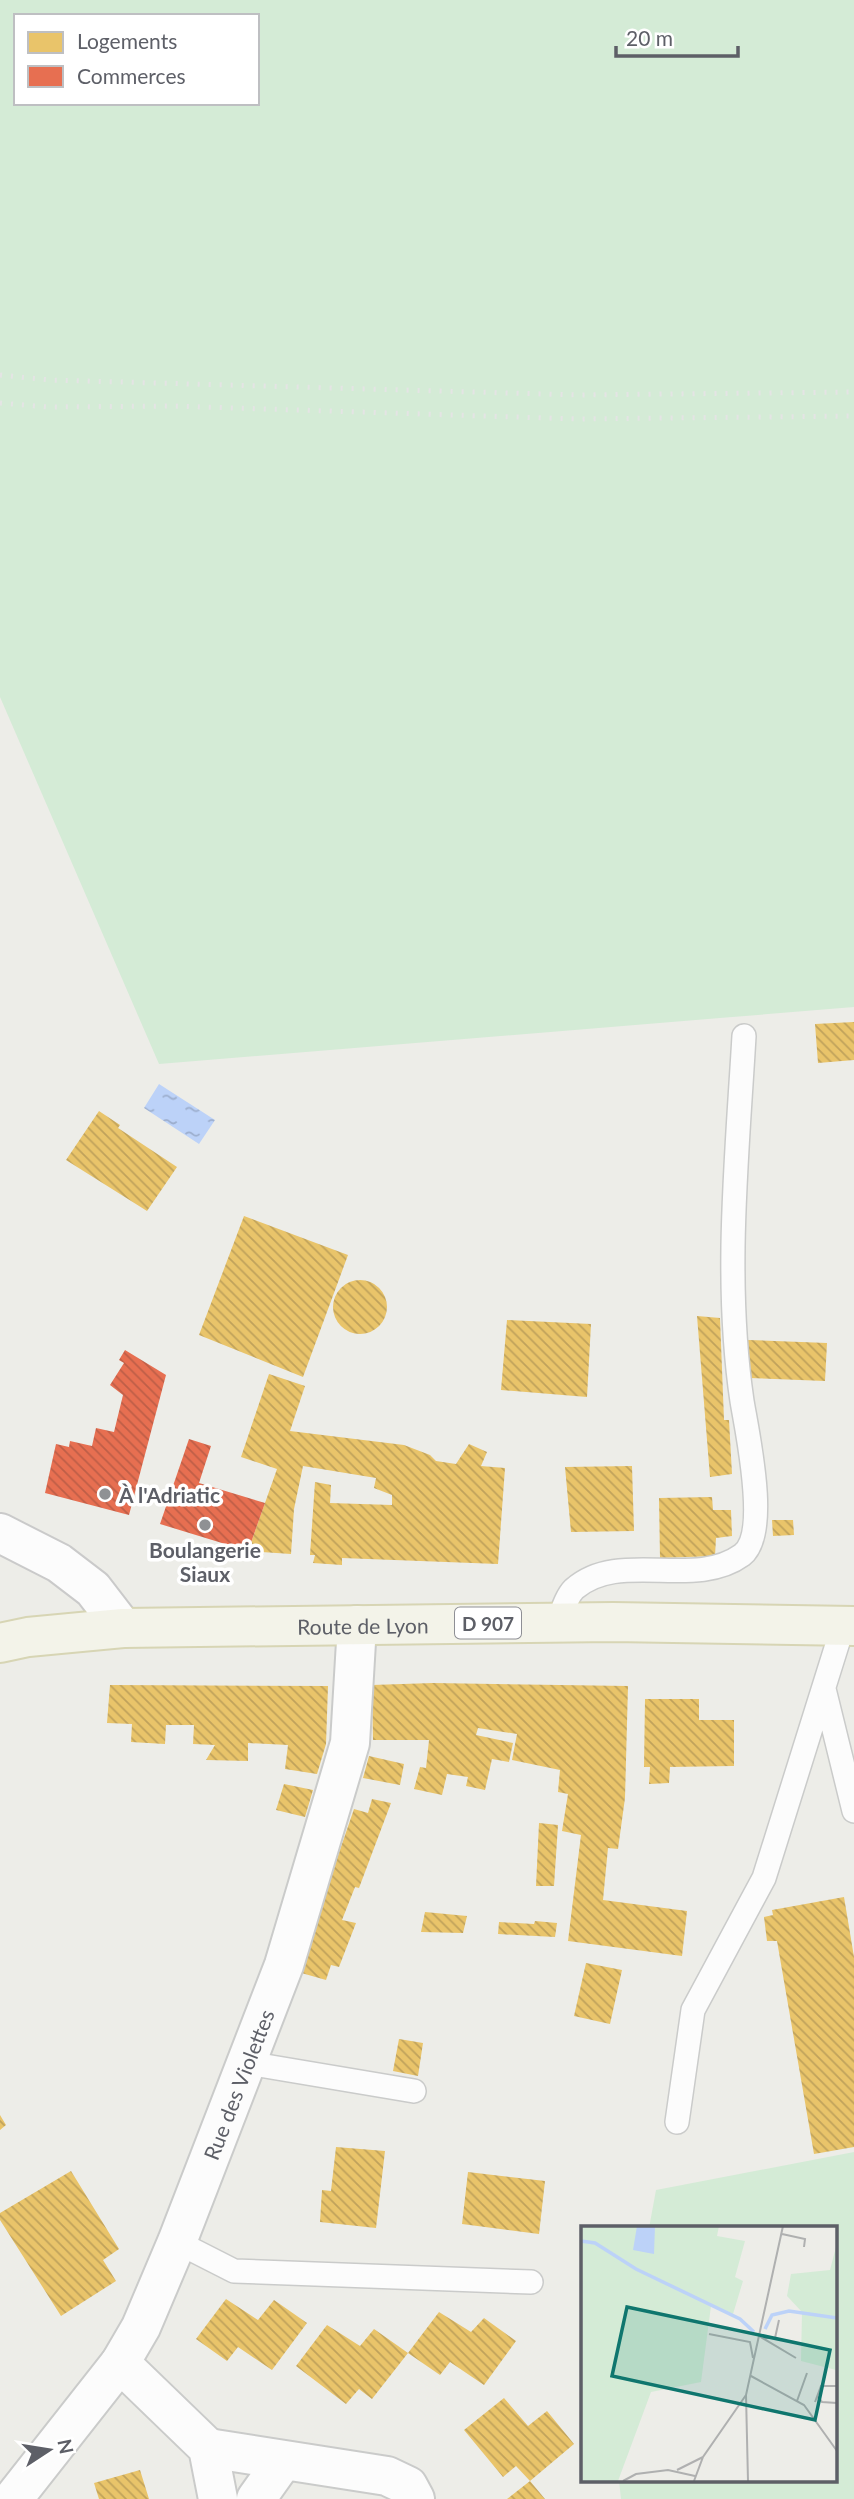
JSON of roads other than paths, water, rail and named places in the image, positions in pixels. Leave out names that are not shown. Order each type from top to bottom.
[{"type":"main road","name":"Route de Lyon","points":[[0,1643],[28,1637],[123,1628],[558,1622],[848,1626]]},
{"type":"street","points":[[0,1533],[59,1563],[93,1589],[123,1628]]},
{"type":"street","name":"Rue des Violettes","points":[[13,2499],[120,2363],[141,2327],[177,2242],[284,1965],[350,1743],[357,1625]]},
{"type":"street","points":[[120,2363],[208,2448],[387,2476],[408,2486],[415,2499]]},
{"type":"street","points":[[208,2448],[218,2499]]},
{"type":"street","points":[[256,2499],[283,2461]]},
{"type":"lane","points":[[558,1622],[572,1591],[597,1574],[715,1567],[742,1555],[752,1543],[756,1494],[733,1341],[733,1240],[744,1036]]},
{"type":"lane","points":[[677,2122],[693,2010],[764,1878],[824,1689],[848,1626]]},
{"type":"lane","points":[[824,1689],[854,1811]]},
{"type":"lane","points":[[247,2063],[414,2091]]},
{"type":"lane","points":[[177,2242],[233,2271],[531,2281]]},
{"type":"water","points":[[159,1084],[215,1120],[199,1144],[144,1108]]},
{"type":"railway","points":[[0,375],[50,380],[579,395],[854,392]]},
{"type":"railway","points":[[0,403],[48,407],[172,406],[578,419],[854,416]]},
{"type":"place","name":"À l'Adriatic","points":[[105,1494]]},
{"type":"place","name":"Boulangerie Siaux","points":[[205,1525]]}]
